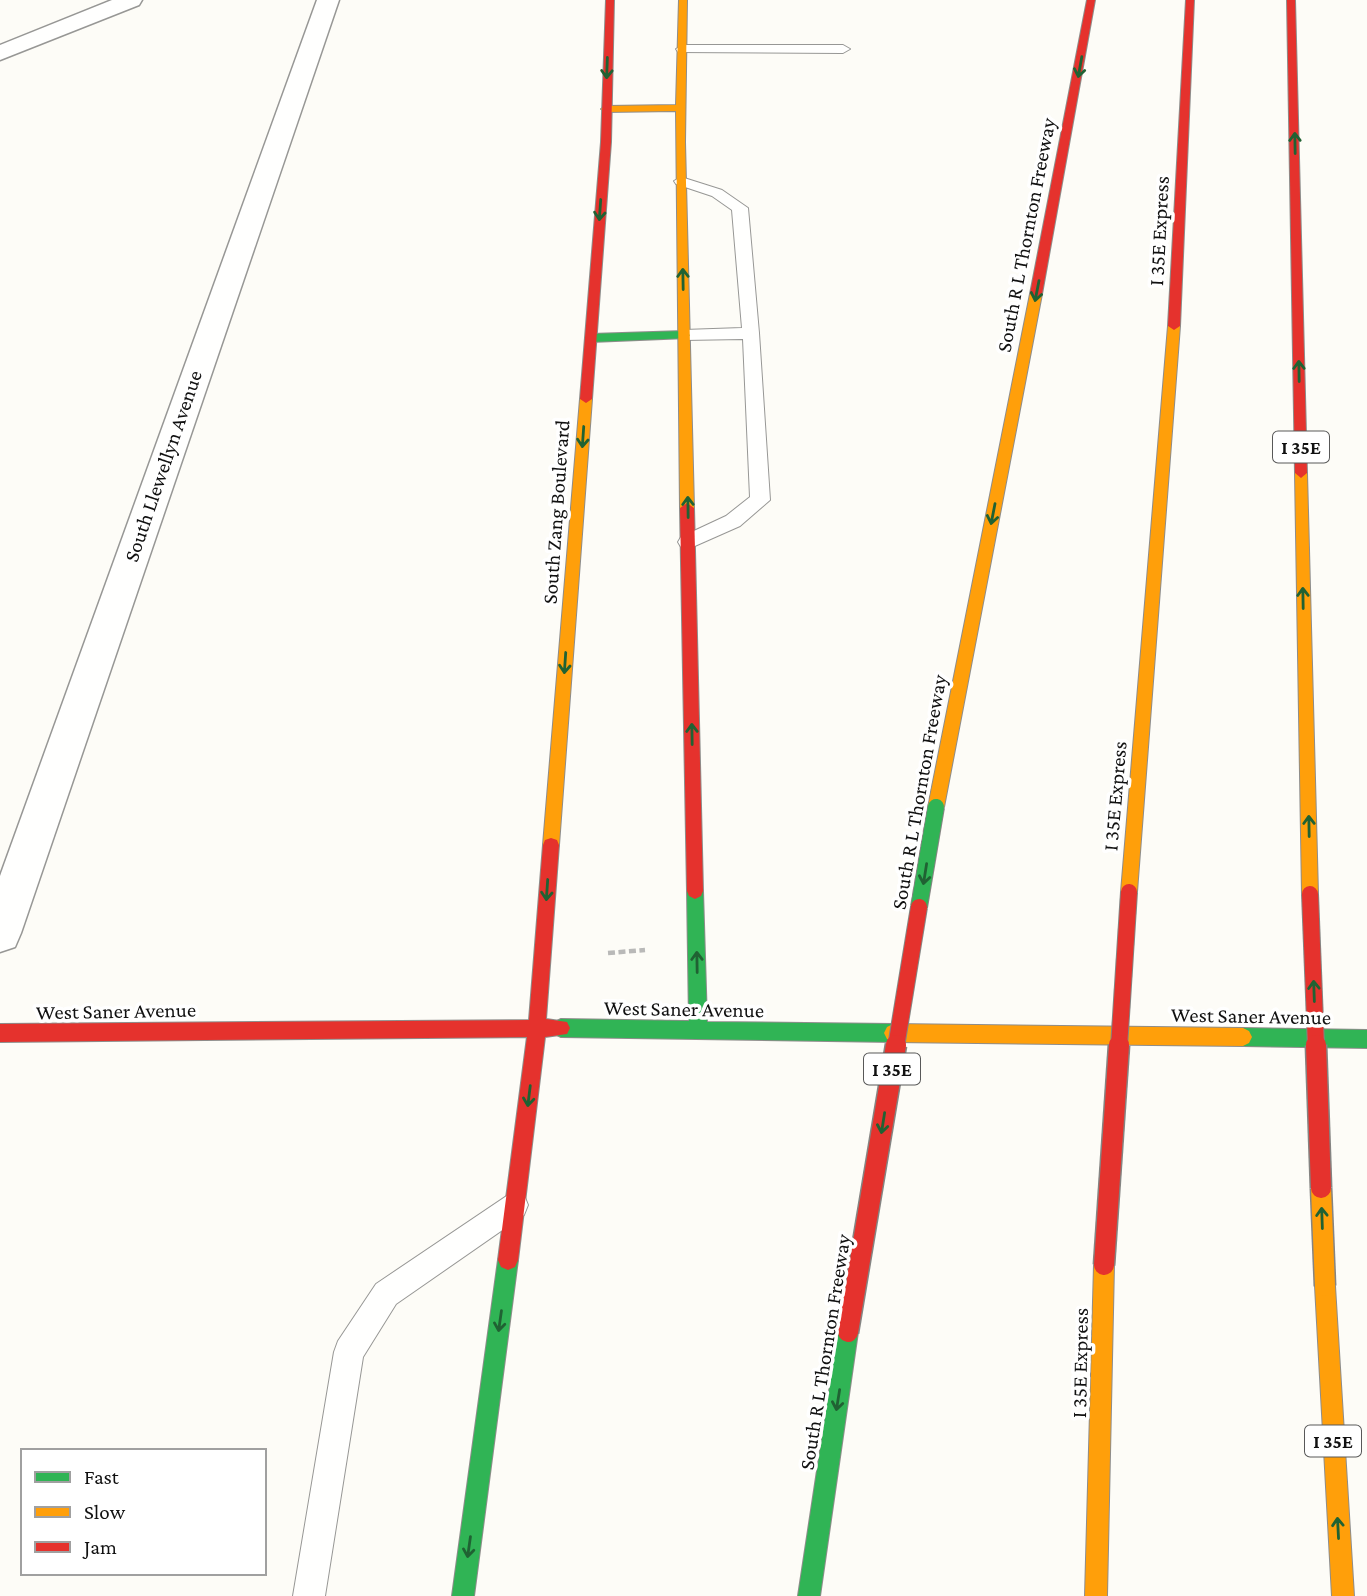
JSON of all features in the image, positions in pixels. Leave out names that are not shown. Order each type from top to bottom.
[{"type":"main road","name":"South Zang Boulevard","points":[[537,1028],[591,338],[610,0]]},
{"type":"main road","points":[[683,0],[681,181],[698,1030]]},
{"type":"main road","name":"South R L Thornton Freeway","points":[[809,1596],[848,1332],[936,807],[1064,155],[1091,0]]},
{"type":"main road","name":"I 35E Express","points":[[1096,1596],[1104,1265],[1129,892],[1175,309],[1190,0]]},
{"type":"main road","name":"I 35E","points":[[1291,0],[1310,894],[1325,1286],[1343,1596]]},
{"type":"main road","points":[[606,108],[682,108]]},
{"type":"main road","points":[[591,338],[684,335]]},
{"type":"main road","points":[[463,1596],[537,1028]]},
{"type":"main road","name":"West Saner Avenue","points":[[0,1033],[537,1028],[1367,1039]]},
{"type":"street","points":[[0,52],[131,0]]},
{"type":"street","name":"South Llewellyn Avenue","points":[[0,933],[328,0]]},
{"type":"lane","points":[[683,48],[843,49]]},
{"type":"lane","points":[[681,181],[717,193],[740,208],[751,332],[760,500],[733,521],[688,542]]},
{"type":"lane","points":[[684,335],[751,332]]},
{"type":"lane","points":[[309,1596],[349,1352],[386,1294],[516,1203]]},
{"type":"path","points":[[608,953],[653,949]]},
{"type":"traffic: fast","points":[[591,338],[684,335]]},
{"type":"traffic: fast","points":[[919,907],[936,807]]},
{"type":"traffic: fast","points":[[695,891],[698,1030]]},
{"type":"traffic: fast","points":[[561,1028],[893,1033]]},
{"type":"traffic: fast","points":[[1243,1037],[1367,1039]]},
{"type":"traffic: fast","points":[[463,1596],[508,1260]]},
{"type":"traffic: fast","points":[[809,1596],[848,1332]]},
{"type":"traffic: slow","points":[[683,0],[680,142],[687,508]]},
{"type":"traffic: slow","points":[[606,109],[682,108]]},
{"type":"traffic: slow","points":[[936,807],[1036,294]]},
{"type":"traffic: slow","points":[[1129,892],[1174,326]]},
{"type":"traffic: slow","points":[[551,845],[586,399]]},
{"type":"traffic: slow","points":[[1301,473],[1310,894]]},
{"type":"traffic: slow","points":[[893,1033],[1243,1037]]},
{"type":"traffic: slow","points":[[1321,1188],[1325,1286]]},
{"type":"traffic: slow","points":[[1096,1596],[1104,1265]]},
{"type":"traffic: slow","points":[[1325,1286],[1343,1596]]},
{"type":"traffic: jam","points":[[586,399],[606,142],[610,0]]},
{"type":"traffic: jam","points":[[1036,294],[1091,0]]},
{"type":"traffic: jam","points":[[1174,326],[1190,0]]},
{"type":"traffic: jam","points":[[1291,0],[1301,473]]},
{"type":"traffic: jam","points":[[687,508],[695,891]]},
{"type":"traffic: jam","points":[[508,1260],[537,1028],[551,845]]},
{"type":"traffic: jam","points":[[1104,1265],[1129,892]]},
{"type":"traffic: jam","points":[[1310,894],[1321,1188]]},
{"type":"traffic: jam","points":[[848,1332],[919,907]]},
{"type":"traffic: jam","points":[[0,1033],[561,1028]]}]
